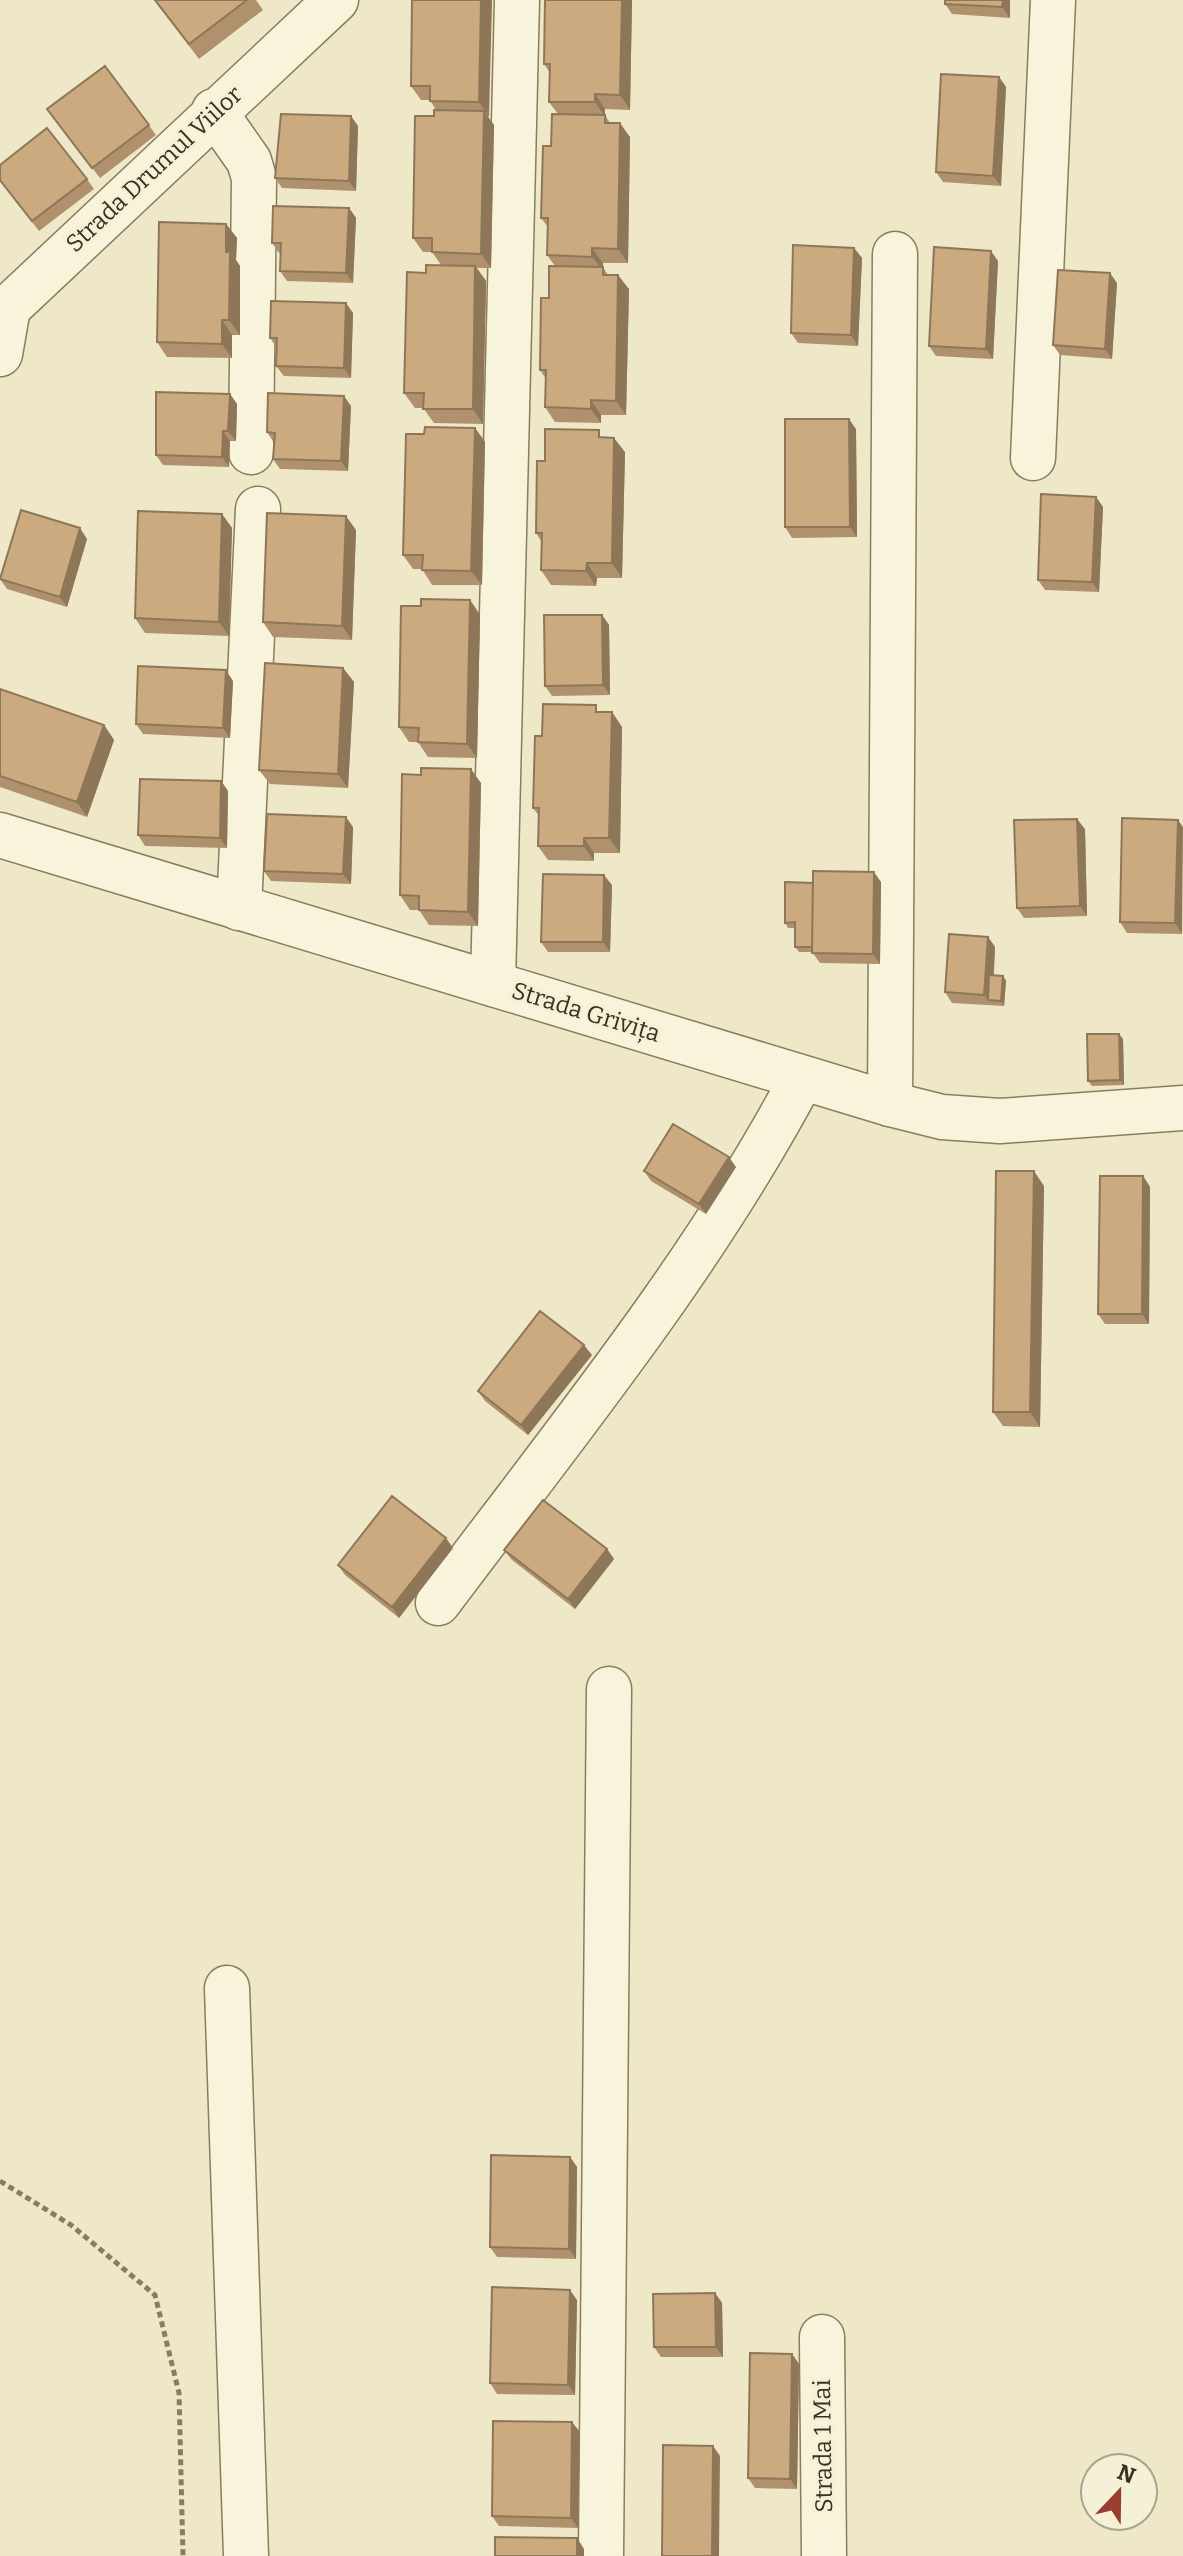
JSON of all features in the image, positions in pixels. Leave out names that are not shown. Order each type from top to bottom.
[{"type":"street","points":[[493,984],[517,0]]},
{"type":"street","points":[[1033,458],[1053,0]]},
{"type":"street","name":"Strada Drumul Viilor","points":[[0,354],[4,289],[214,111],[309,9]]},
{"type":"street","points":[[214,111],[249,161],[254,178],[251,452]]},
{"type":"street","points":[[890,1104],[895,254]]},
{"type":"street","points":[[239,908],[258,509]]},
{"type":"street","name":"Strada Grivița","points":[[0,835],[802,1078],[942,1117],[1000,1121],[1183,1108]]},
{"type":"street","points":[[438,1603],[679,1281],[768,1143],[802,1078]]},
{"type":"street","points":[[601,2556],[609,1689]]},
{"type":"street","points":[[227,1988],[246,2556]]},
{"type":"street","name":"Strada 1 Mai","points":[[822,2337],[824,2556]]},
{"type":"path","points":[[0,2181],[71,2225],[155,2295],[179,2393],[183,2556]]},
{"type":"building","points":[[155,0],[247,0],[189,44]]},
{"type":"building","points":[[412,0],[481,0],[479,102],[430,101],[430,86],[411,86]]},
{"type":"building","points":[[545,0],[622,0],[620,95],[595,94],[595,102],[549,102],[550,64],[544,64]]},
{"type":"building","points":[[945,0],[1003,0],[1002,7],[945,4]]},
{"type":"building","points":[[105,66],[149,125],[92,168],[47,109]]},
{"type":"building","points":[[941,74],[999,77],[993,176],[936,172]]},
{"type":"building","points":[[434,110],[484,111],[481,254],[432,252],[432,238],[413,238],[415,116],[434,116]]},
{"type":"building","points":[[281,114],[351,116],[349,181],[275,178]]},
{"type":"building","points":[[552,114],[605,115],[605,123],[620,123],[618,249],[592,248],[592,257],[547,255],[548,218],[541,218],[543,146],[551,146]]},
{"type":"building","points":[[47,128],[87,179],[32,221],[0,180],[0,165]]},
{"type":"building","points":[[273,206],[349,208],[346,273],[280,271],[281,243],[272,243]]},
{"type":"building","points":[[159,222],[226,224],[226,252],[230,252],[229,320],[222,320],[222,344],[157,342]]},
{"type":"building","points":[[793,245],[854,248],[851,335],[791,333]]},
{"type":"building","points":[[934,247],[991,251],[986,349],[929,346]]},
{"type":"building","points":[[426,265],[475,266],[473,409],[423,409],[424,393],[404,393],[407,272],[426,273]]},
{"type":"building","points":[[549,266],[603,267],[603,275],[618,275],[616,401],[591,400],[591,409],[545,407],[546,370],[540,370],[541,298],[549,298]]},
{"type":"building","points":[[1058,270],[1110,273],[1105,349],[1053,345]]},
{"type":"building","points":[[271,301],[346,303],[344,368],[276,366],[277,338],[270,338]]},
{"type":"building","points":[[156,392],[230,394],[228,431],[223,431],[222,457],[156,455]]},
{"type":"building","points":[[268,393],[344,396],[341,461],[273,459],[275,433],[267,432]]},
{"type":"building","points":[[785,419],[849,419],[850,527],[785,527]]},
{"type":"building","points":[[425,427],[475,428],[471,571],[422,570],[423,555],[403,555],[406,434],[424,434]]},
{"type":"building","points":[[545,429],[599,430],[599,437],[614,438],[612,563],[587,563],[586,571],[541,570],[542,533],[536,533],[537,461],[545,461]]},
{"type":"building","points":[[1041,494],[1096,497],[1092,582],[1038,580]]},
{"type":"building","points":[[21,510],[80,528],[60,597],[0,579]]},
{"type":"building","points":[[138,511],[222,514],[219,622],[135,618]]},
{"type":"building","points":[[267,513],[346,516],[342,626],[263,622]]},
{"type":"building","points":[[421,599],[470,600],[467,744],[418,742],[419,728],[399,727],[401,606],[421,606]]},
{"type":"building","points":[[544,615],[602,615],[603,685],[545,686]]},
{"type":"building","points":[[265,663],[343,668],[338,774],[259,770]]},
{"type":"building","points":[[138,666],[226,670],[223,728],[136,724]]},
{"type":"building","points":[[0,689],[104,725],[77,802],[0,776]]},
{"type":"building","points":[[543,704],[596,705],[596,712],[612,712],[609,838],[584,838],[584,846],[538,846],[539,808],[533,808],[535,736],[542,736]]},
{"type":"building","points":[[421,768],[471,769],[468,912],[419,910],[419,896],[400,895],[402,774],[421,775]]},
{"type":"building","points":[[140,779],[221,781],[220,838],[138,835]]},
{"type":"building","points":[[267,814],[346,817],[343,874],[264,871]]},
{"type":"building","points":[[1122,818],[1178,820],[1175,923],[1120,922]]},
{"type":"building","points":[[1077,819],[1080,906],[1017,908],[1014,820]]},
{"type":"building","points":[[813,871],[874,872],[873,954],[812,953]]},
{"type":"building","points":[[543,874],[604,875],[603,942],[541,942]]},
{"type":"building","points":[[785,882],[813,883],[812,947],[795,947],[795,922],[785,923]]},
{"type":"building","points":[[949,934],[988,937],[984,995],[945,992]]},
{"type":"building","points":[[989,975],[1003,976],[1001,1001],[988,1000]]},
{"type":"building","points":[[1087,1034],[1119,1034],[1120,1080],[1088,1081]]},
{"type":"building","points":[[673,1124],[729,1157],[699,1204],[644,1171]]},
{"type":"building","points":[[996,1171],[1034,1171],[1030,1412],[993,1412]]},
{"type":"building","points":[[1100,1176],[1143,1176],[1142,1314],[1098,1314]]},
{"type":"building","points":[[540,1311],[584,1345],[521,1425],[478,1391]]},
{"type":"building","points":[[392,1496],[446,1538],[392,1607],[338,1565]]},
{"type":"building","points":[[543,1500],[607,1549],[568,1599],[504,1550]]},
{"type":"building","points":[[491,2155],[570,2157],[569,2249],[490,2247]]},
{"type":"building","points":[[492,2287],[570,2290],[568,2385],[490,2383]]},
{"type":"building","points":[[715,2293],[716,2347],[654,2347],[653,2294]]},
{"type":"building","points":[[750,2353],[792,2354],[790,2479],[748,2478]]},
{"type":"building","points":[[493,2421],[572,2422],[571,2518],[492,2516]]},
{"type":"building","points":[[663,2445],[713,2446],[712,2556],[662,2556]]},
{"type":"building","points":[[495,2537],[577,2538],[577,2556],[495,2556]]}]
